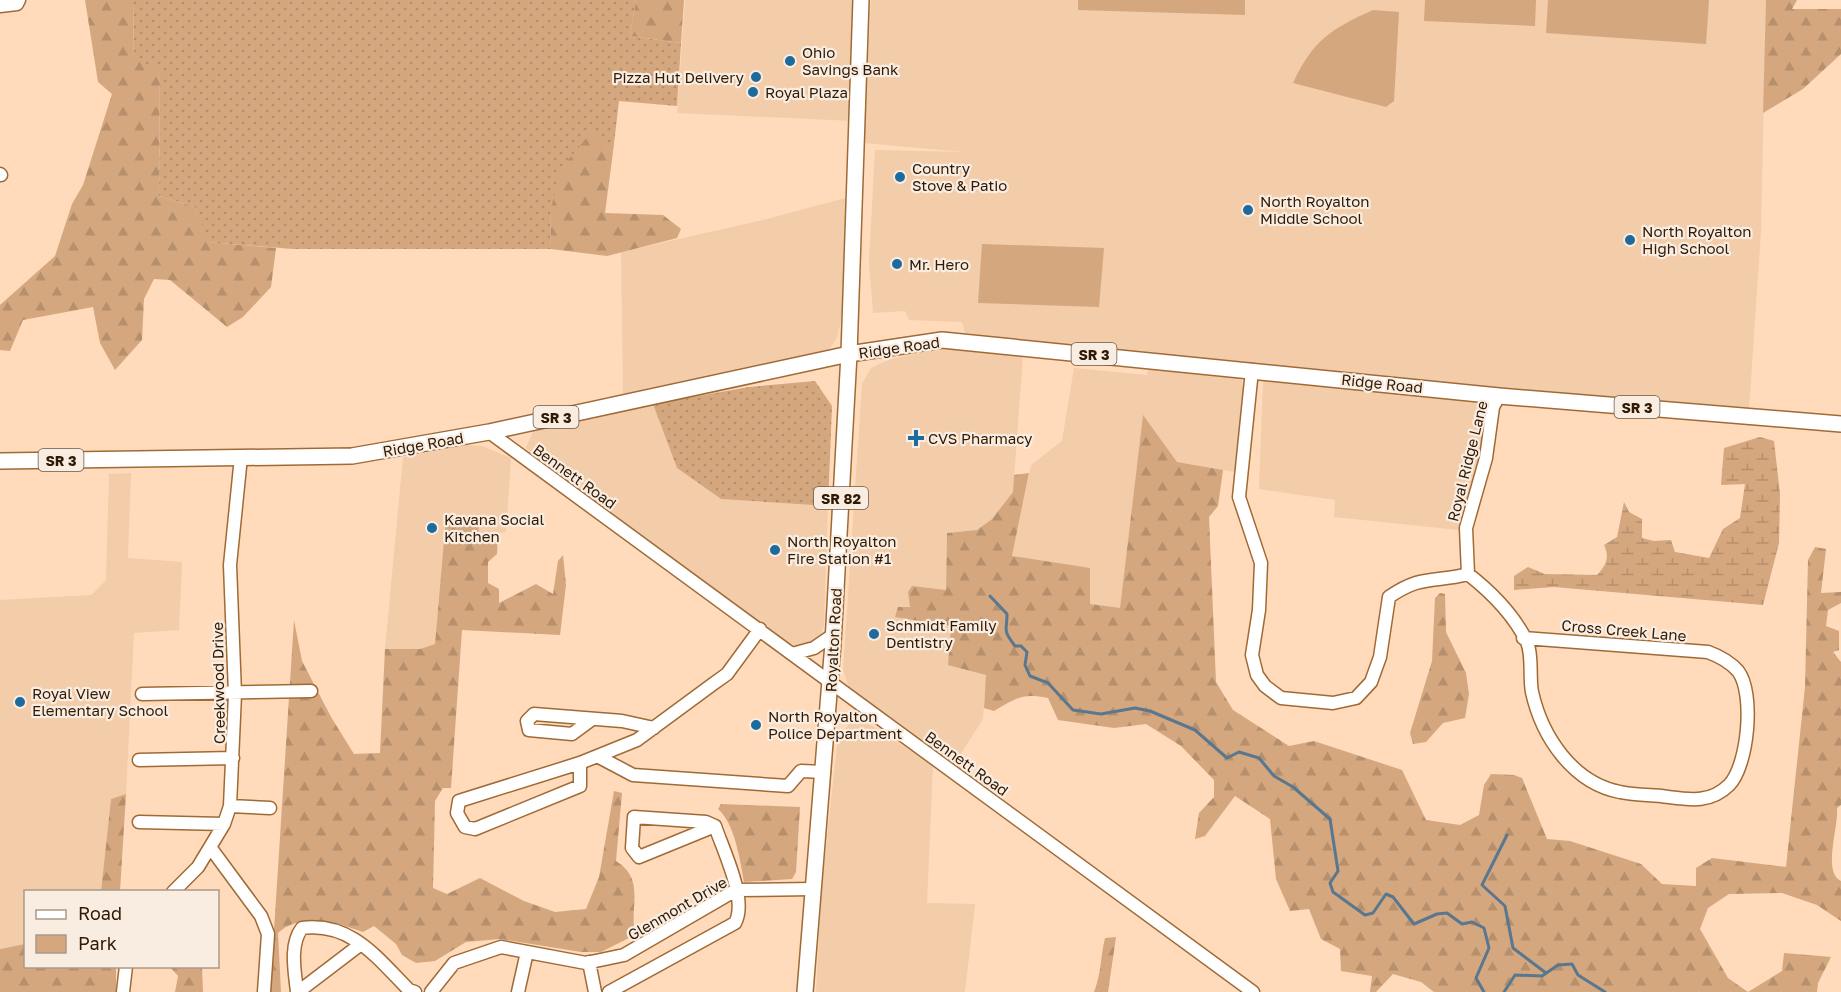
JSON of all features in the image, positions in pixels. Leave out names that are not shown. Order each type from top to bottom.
[{"type":"main road","name":"Royalton Road","points":[[805,992],[824,772],[849,354],[861,0]]},
{"type":"main road","name":"Ridge Road","points":[[0,461],[352,456],[489,432],[849,354],[942,339],[1499,396],[1841,424]]},
{"type":"street","points":[[0,6],[16,4],[19,0]]},
{"type":"street","points":[[1252,370],[1239,497],[1261,563],[1259,610],[1252,655],[1257,675],[1265,686],[1281,698],[1302,702],[1333,703],[1356,699],[1371,682],[1380,657],[1389,597],[1406,585],[1429,578],[1453,578],[1468,574],[1494,595],[1523,638]]},
{"type":"street","name":"Royal Ridge Lane","points":[[1468,574],[1466,528],[1486,458],[1493,407],[1499,396]]},
{"type":"street","name":"Bennett Road","points":[[489,432],[1253,992]]},
{"type":"street","name":"Creekwood Drive","points":[[174,890],[198,867],[224,824],[230,806],[235,694],[230,565],[241,457]]},
{"type":"street","points":[[580,763],[580,786],[496,821],[475,829],[465,826],[457,813],[459,801],[599,757],[637,740],[727,674],[760,629]]},
{"type":"street","points":[[792,654],[814,648],[833,635]]},
{"type":"street","name":"Cross Creek Lane","points":[[1523,638],[1708,652],[1722,658],[1739,672],[1747,712],[1742,758],[1731,783],[1717,795],[1701,800],[1631,793],[1591,782],[1567,763],[1549,735],[1532,693],[1527,643],[1523,638]]},
{"type":"street","points":[[142,694],[311,691]]},
{"type":"street","points":[[591,720],[622,721],[654,728]]},
{"type":"street","points":[[599,757],[633,775],[788,786],[801,771],[824,772]]},
{"type":"street","points":[[140,760],[233,758]]},
{"type":"street","points":[[230,806],[270,808]]},
{"type":"street","points":[[609,992],[735,922],[740,913],[736,890],[715,826],[706,822],[634,817],[632,848],[639,857],[715,826]]},
{"type":"street","points":[[139,822],[224,824]]},
{"type":"street","points":[[210,847],[261,916],[268,934],[264,992]]},
{"type":"street","name":"Glenmont Drive","points":[[430,992],[454,963],[501,947],[589,962],[624,955],[736,890],[813,889]]},
{"type":"street","points":[[297,992],[294,965],[296,935],[302,928],[334,929],[362,944],[409,990],[415,992]]},
{"type":"street","points":[[297,992],[362,944]]},
{"type":"street","points":[[518,992],[527,952]]},
{"type":"street","points":[[589,962],[595,992]]},
{"type":"street","points":[[123,992],[126,968]]},
{"type":"shaded area","points":[[685,0],[857,0],[853,121],[677,113]]},
{"type":"shaded area","points":[[871,0],[1766,0],[1761,231],[1749,410],[1248,365],[965,333],[962,322],[909,320],[905,311],[873,313],[869,262],[875,150],[965,152],[864,143]]},
{"type":"shaded area","points":[[849,197],[841,321],[837,338],[829,349],[702,381],[623,395],[621,252],[763,220]]},
{"type":"shaded area","points":[[940,349],[1023,355],[1013,492],[992,519],[977,530],[947,533],[946,590],[990,624],[983,719],[953,766],[851,694],[843,670],[862,384],[871,368],[890,359]]},
{"type":"shaded area","points":[[1149,366],[1226,372],[1241,378],[1244,390],[1235,472],[1177,462],[1143,416],[1120,609],[1090,604],[1012,556],[1031,465],[1062,441],[1074,368],[1147,375]]},
{"type":"shaded area","points":[[1266,379],[1478,400],[1485,412],[1482,458],[1459,530],[1334,517],[1335,500],[1259,489],[1263,381]]},
{"type":"shaded area","points":[[653,403],[677,468],[721,499],[828,506],[824,626],[821,634],[802,646],[784,643],[547,468],[526,448],[533,431]]},
{"type":"shaded area","points":[[467,445],[482,446],[511,458],[506,532],[478,537],[446,517],[435,644],[420,649],[385,649],[403,457]]},
{"type":"shaded area","points":[[131,473],[128,558],[182,562],[179,630],[134,633],[126,794],[111,799],[101,890],[24,890],[24,944],[0,949],[0,600],[91,595],[106,580],[109,474]]},
{"type":"shaded area","points":[[854,714],[933,765],[927,903],[975,904],[965,992],[816,992],[821,893],[837,745]]},
{"type":"green space","points":[[85,0],[133,0],[134,61],[160,67],[159,196],[195,207],[208,242],[276,248],[271,287],[243,317],[227,327],[170,280],[154,279],[144,299],[142,340],[115,370],[100,343],[93,307],[23,320],[10,351],[0,350],[0,305],[55,256],[72,204],[83,185],[112,94],[98,82]]},
{"type":"green space","points":[[133,0],[636,0],[630,36],[681,43],[677,106],[619,101],[613,152],[591,134],[550,212],[551,249],[293,249],[207,242],[195,207],[159,196],[160,68],[134,62]]},
{"type":"green space","points":[[636,0],[684,0],[681,43],[630,36]]},
{"type":"green space","points":[[1078,0],[1245,0],[1245,15],[1078,10]]},
{"type":"green space","points":[[1425,0],[1536,0],[1535,26],[1424,21]]},
{"type":"green space","points":[[1548,0],[1709,0],[1706,44],[1546,33]]},
{"type":"green space","points":[[1766,0],[1797,0],[1792,9],[1841,9],[1841,54],[1803,89],[1763,113]]},
{"type":"green space","points":[[1373,10],[1399,12],[1394,101],[1386,107],[1293,83],[1300,68],[1316,46],[1346,23]]},
{"type":"green space","points":[[591,133],[613,152],[605,213],[663,215],[681,229],[677,238],[607,256],[551,249],[550,212],[562,167]]},
{"type":"green space","points":[[982,244],[1104,248],[1099,307],[978,303]]},
{"type":"green space","points":[[815,381],[832,406],[828,506],[721,499],[677,468],[653,404],[749,387]]},
{"type":"green space","points":[[1143,415],[1177,462],[1223,470],[1218,506],[1209,517],[1216,682],[1233,710],[1289,746],[1314,741],[1402,770],[1426,820],[1460,825],[1479,815],[1484,785],[1491,774],[1514,775],[1522,778],[1547,839],[1570,841],[1641,864],[1662,884],[1696,886],[1696,868],[1712,858],[1786,867],[1805,687],[1808,560],[1815,547],[1826,549],[1821,593],[1841,592],[1841,603],[1828,610],[1826,626],[1839,631],[1839,650],[1833,652],[1841,662],[1841,805],[1837,808],[1832,859],[1835,876],[1841,881],[1841,921],[1817,905],[1782,893],[1729,894],[1708,908],[1700,929],[1728,978],[1748,992],[1434,992],[1421,982],[1393,974],[1376,992],[1370,992],[1372,976],[1341,971],[1340,949],[1321,939],[1309,909],[1290,911],[1276,879],[1270,819],[1235,796],[1205,836],[1195,839],[1199,813],[1214,797],[1214,780],[1181,746],[1146,724],[1114,728],[1058,720],[1048,698],[1025,696],[994,711],[984,708],[986,675],[948,665],[951,626],[895,617],[898,607],[910,607],[908,592],[912,586],[946,590],[947,533],[977,530],[992,519],[1013,492],[1014,475],[1029,473],[1012,556],[1090,568],[1090,604],[1120,608]]},
{"type":"green space","points":[[1760,437],[1774,441],[1780,494],[1779,543],[1763,605],[1554,587],[1514,590],[1514,576],[1528,567],[1545,574],[1597,575],[1606,561],[1607,554],[1604,545],[1617,537],[1624,502],[1629,512],[1642,519],[1642,538],[1654,541],[1671,540],[1675,552],[1709,558],[1723,529],[1740,518],[1745,484],[1721,485],[1724,448]]},
{"type":"green space","points":[[480,516],[478,537],[498,534],[497,554],[488,562],[488,583],[499,589],[499,603],[536,584],[553,594],[558,561],[563,555],[566,585],[560,635],[462,630],[451,788],[443,788],[435,801],[433,888],[447,894],[480,878],[524,901],[555,912],[586,909],[599,877],[614,791],[622,793],[616,861],[631,876],[634,885],[635,935],[601,952],[581,952],[500,939],[466,942],[435,961],[416,963],[402,955],[396,944],[374,926],[363,932],[330,922],[308,921],[287,927],[278,933],[281,992],[270,992],[294,620],[302,661],[331,717],[354,754],[380,753],[385,649],[420,649],[435,644],[446,517]]},
{"type":"green space","points":[[1440,593],[1445,594],[1446,632],[1466,673],[1469,694],[1465,718],[1443,723],[1426,742],[1413,744],[1410,733],[1432,661],[1435,598]]},
{"type":"green space","points":[[126,794],[120,890],[101,890],[111,799]]},
{"type":"green space","points":[[721,804],[800,807],[796,872],[792,879],[744,882],[733,833],[718,809]]},
{"type":"green space","points":[[1116,937],[1108,992],[1094,992],[1105,938]]},
{"type":"green space","points":[[24,944],[24,968],[116,968],[116,992],[0,992],[0,949]]},
{"type":"green space","points":[[1784,953],[1831,957],[1818,983],[1817,992],[1748,992],[1782,971]]},
{"type":"green space","points":[[171,968],[202,968],[203,992],[175,992],[178,976]]},
{"type":"waterway","points":[[990,596],[1007,614],[1008,636],[1015,646],[1021,646],[1027,652],[1025,665],[1030,676],[1048,683],[1073,710],[1101,714],[1135,708],[1150,711],[1195,730],[1227,758],[1239,752],[1259,758],[1274,776],[1293,787],[1330,819],[1338,871],[1330,883],[1333,892],[1365,915],[1373,913],[1386,894],[1393,897],[1414,924],[1437,914],[1447,913],[1462,924],[1472,922],[1484,928],[1489,948],[1476,978],[1484,992]]},
{"type":"waterway","points":[[1507,835],[1482,885],[1505,906],[1513,948],[1546,973]]},
{"type":"waterway","points":[[1504,992],[1515,975],[1542,976],[1558,965],[1572,964],[1578,975],[1605,992]]},
{"type":"place","name":"Ohio Savings Bank","points":[[790,61]]},
{"type":"place","name":"Pizza Hut Delivery","points":[[756,77]]},
{"type":"place","name":"Royal Plaza","points":[[753,92]]},
{"type":"place","name":"Country Stove & Patio","points":[[900,177]]},
{"type":"place","name":"North Royalton Middle School","points":[[1248,210]]},
{"type":"place","name":"North Royalton High School","points":[[1630,240]]},
{"type":"place","name":"Mr. Hero","points":[[897,264]]},
{"type":"place","name":"CVS Pharmacy","points":[[916,438]]},
{"type":"place","name":"Kavana Social Kitchen","points":[[432,528]]},
{"type":"place","name":"North Royalton Fire Station #1","points":[[775,550]]},
{"type":"place","name":"Schmidt Family Dentistry","points":[[874,634]]},
{"type":"place","name":"Royal View Elementary School","points":[[20,702]]},
{"type":"place","name":"North Royalton Police Department","points":[[756,725]]}]
